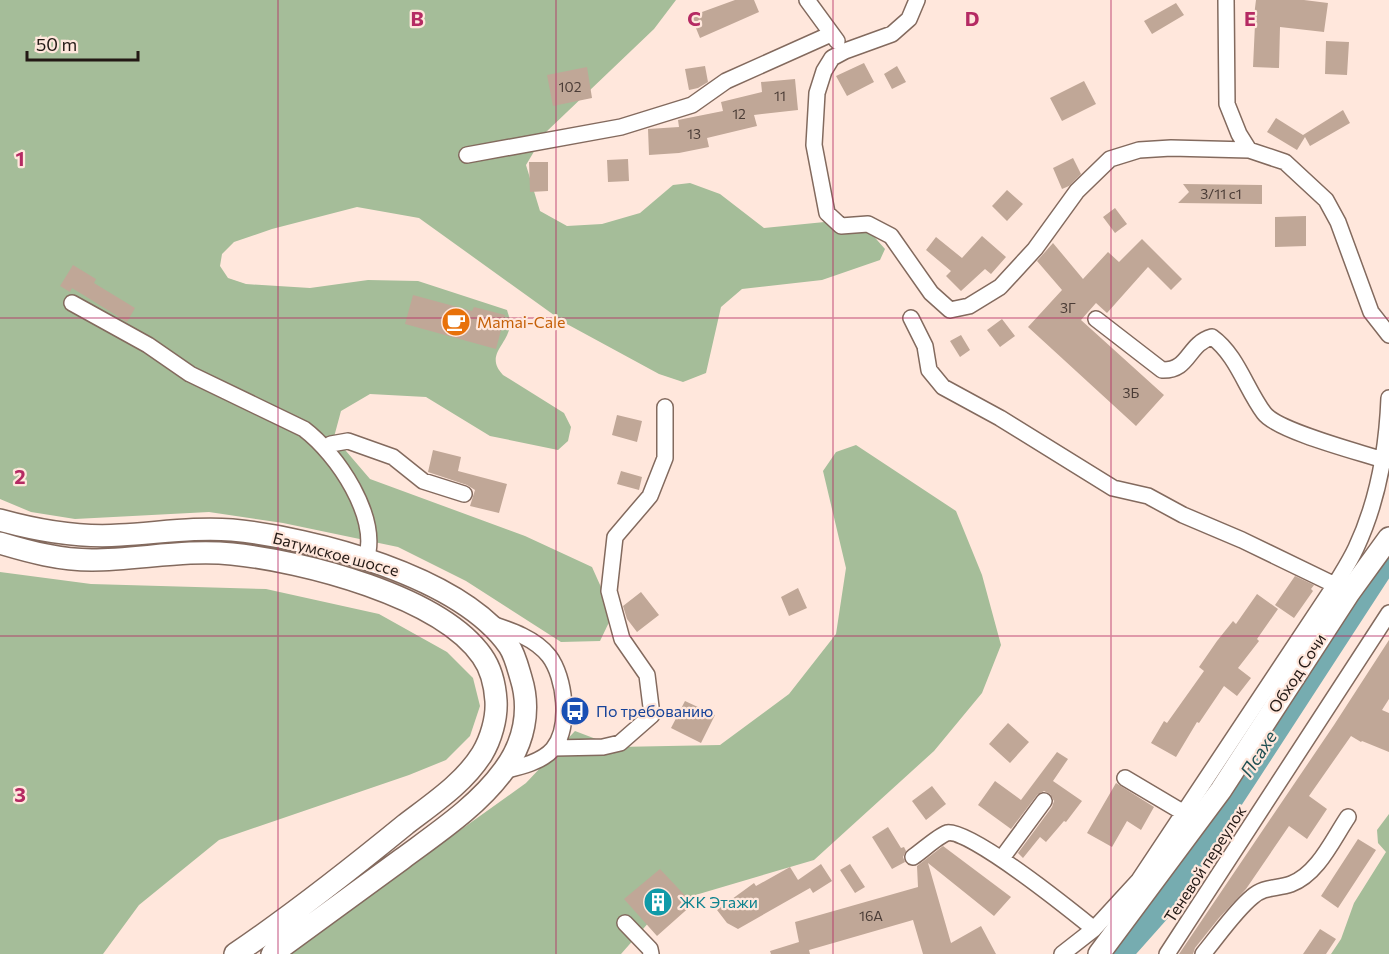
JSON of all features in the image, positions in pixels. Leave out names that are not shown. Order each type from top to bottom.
[{"type":"highway","name":"Батумское шоссе","points":[[0,520],[41,531],[78,535],[119,535],[200,529],[230,530],[303,542],[410,574],[449,595],[484,621],[510,648],[526,693],[525,722],[518,748],[503,771],[483,794],[450,823],[272,954]]},
{"type":"highway","name":"Обход Сочи","points":[[1099,954],[1221,790],[1349,593],[1389,538]]},
{"type":"highway","name":"Батумское шоссе","points":[[0,543],[52,557],[91,560],[194,553],[231,554],[282,562],[349,579],[397,597],[459,632],[483,656],[495,685],[496,709],[491,733],[482,754],[469,770],[441,796],[342,876],[234,954]]},
{"type":"street","points":[[807,0],[845,51]]},
{"type":"street","points":[[917,0],[909,19],[892,34],[832,58],[824,71],[817,93],[814,145],[826,213],[841,226],[868,224],[891,236],[931,293],[950,310],[969,306],[1000,287],[1035,249],[1077,191],[1110,159],[1139,150],[1171,148],[1249,150],[1286,162],[1326,200],[1338,222],[1371,312],[1389,335]]},
{"type":"street","points":[[1226,0],[1227,104],[1239,134],[1249,150]]},
{"type":"street","points":[[467,155],[621,127],[692,105],[726,81],[831,34]]},
{"type":"street","points":[[72,303],[148,345],[190,374],[304,429],[321,441],[347,479],[365,515],[369,550],[366,560]]},
{"type":"street","points":[[911,318],[925,346],[929,370],[943,387],[1000,418],[1113,488],[1148,496],[1183,515],[1242,540],[1335,585]]},
{"type":"street","points":[[1096,319],[1161,370],[1170,370],[1180,366],[1201,340],[1212,337],[1224,346],[1265,416],[1286,428],[1383,460]]},
{"type":"street","points":[[1062,954],[1094,929],[1139,880],[1335,585],[1356,548],[1372,503],[1383,460],[1389,398]]},
{"type":"street","points":[[554,748],[603,747],[620,743],[652,715],[647,675],[622,639],[609,591],[615,537],[650,496],[665,458],[665,407]]},
{"type":"street","points":[[327,450],[331,444],[348,441],[393,457],[423,481],[464,494]]},
{"type":"street","name":"Теневой переулок","points":[[1167,954],[1389,613]]},
{"type":"street","points":[[484,621],[511,630],[533,642],[549,656],[562,687],[564,702],[560,732],[554,748],[540,759],[503,771]]},
{"type":"street","points":[[1125,778],[1184,813]]},
{"type":"street","points":[[1002,858],[1044,801]]},
{"type":"street","points":[[1203,954],[1251,898],[1263,889],[1291,884],[1314,868],[1348,816]]},
{"type":"street","points":[[913,857],[947,833],[958,833],[1002,858],[1094,929]]},
{"type":"street","points":[[625,922],[650,949],[651,954]]},
{"type":"green space","points":[[0,0],[676,0],[654,29],[545,133],[526,165],[540,211],[567,226],[602,224],[640,213],[673,185],[690,183],[720,194],[764,228],[845,220],[870,232],[885,249],[880,260],[822,280],[742,289],[721,307],[706,373],[683,382],[659,374],[565,323],[419,218],[357,207],[272,229],[234,242],[222,254],[220,266],[228,278],[246,284],[310,288],[368,280],[418,281],[507,310],[510,325],[496,356],[498,368],[503,375],[564,413],[571,427],[568,441],[558,450],[490,436],[426,397],[370,394],[341,411],[334,437],[370,479],[525,536],[592,567],[613,614],[600,641],[561,642],[466,581],[398,547],[283,523],[209,512],[75,519],[31,512],[0,499]]},
{"type":"green space","points":[[856,445],[956,511],[982,575],[1001,645],[982,693],[934,751],[814,860],[665,904],[621,954],[287,954],[526,783],[575,731],[617,747],[720,745],[789,694],[836,634],[846,568],[823,471],[836,452]]},
{"type":"green space","points":[[0,572],[91,584],[266,589],[379,614],[447,652],[473,678],[480,706],[470,736],[446,760],[409,775],[219,840],[139,905],[103,954],[0,954]]},
{"type":"green space","points":[[1389,814],[1389,954],[1331,954],[1341,939],[1354,903],[1386,852],[1378,843],[1377,830]]},
{"type":"building","points":[[735,0],[754,0],[759,12],[700,38],[691,16]]},
{"type":"building","points":[[1256,0],[1304,0],[1328,3],[1324,32],[1280,27],[1279,68],[1253,67],[1255,24],[1253,24]]},
{"type":"building","points":[[1176,3],[1184,15],[1152,34],[1144,21]]},
{"type":"building","points":[[1326,41],[1349,42],[1347,75],[1325,74]]},
{"type":"building","points":[[864,63],[874,82],[847,96],[836,76]]},
{"type":"building","points":[[705,66],[708,82],[689,90],[685,69]]},
{"type":"building","points":[[897,66],[906,82],[892,89],[884,74]]},
{"type":"building","points":[[587,67],[592,98],[553,106],[547,75]]},
{"type":"building","points":[[795,79],[798,110],[754,115],[757,126],[707,138],[709,147],[679,153],[649,155],[648,129],[679,127],[678,120],[723,111],[721,102],[762,92],[761,82]]},
{"type":"building","points":[[1084,81],[1096,104],[1062,121],[1050,98]]},
{"type":"building","points":[[1343,110],[1350,123],[1310,146],[1305,137],[1297,150],[1267,132],[1276,118],[1303,135]]},
{"type":"building","points":[[1073,158],[1081,174],[1069,186],[1062,189],[1053,168]]},
{"type":"building","points":[[628,159],[629,181],[608,182],[607,160]]},
{"type":"building","points":[[529,162],[548,162],[548,191],[530,192]]},
{"type":"building","points":[[1183,184],[1262,185],[1262,204],[1178,203],[1189,192]]},
{"type":"building","points":[[1007,190],[1023,204],[1007,221],[992,206]]},
{"type":"building","points":[[1115,208],[1127,224],[1115,233],[1103,217]]},
{"type":"building","points":[[1306,216],[1306,246],[1275,247],[1275,217]]},
{"type":"building","points":[[982,236],[1006,257],[991,274],[985,269],[961,291],[946,276],[951,271],[926,250],[936,237],[962,258]]},
{"type":"building","points":[[1142,239],[1182,279],[1171,290],[1148,267],[1107,313],[1096,303],[1081,320],[1164,395],[1136,426],[1028,327],[1062,290],[1037,261],[1053,243],[1083,279],[1108,252],[1119,262]]},
{"type":"building","points":[[73,265],[96,279],[94,283],[135,308],[127,322],[72,288],[70,292],[60,286]]},
{"type":"building","points":[[413,295],[472,311],[474,307],[505,315],[496,349],[405,324]]},
{"type":"building","points":[[1002,319],[1015,336],[1000,347],[987,330]]},
{"type":"building","points":[[961,335],[970,350],[960,357],[950,341]]},
{"type":"building","points":[[617,415],[642,421],[637,442],[612,435]]},
{"type":"building","points":[[433,450],[461,457],[458,471],[507,484],[499,513],[470,506],[475,490],[467,485],[428,472]]},
{"type":"building","points":[[621,471],[642,477],[639,490],[617,484]]},
{"type":"building","points":[[1295,576],[1314,585],[1311,589],[1313,591],[1294,618],[1275,605]]},
{"type":"building","points":[[798,588],[807,608],[789,616],[781,597]]},
{"type":"building","points":[[641,592],[659,615],[637,632],[627,619],[623,606]]},
{"type":"building","points":[[1257,594],[1278,609],[1257,639],[1259,641],[1238,668],[1251,678],[1237,696],[1224,686],[1199,723],[1197,722],[1176,757],[1151,743],[1164,721],[1167,723],[1204,671],[1199,667],[1217,641],[1233,621],[1236,624]]},
{"type":"building","points":[[1389,640],[1389,699],[1382,710],[1389,713],[1389,752],[1351,736],[1309,796],[1327,809],[1307,839],[1289,826],[1246,889],[1219,918],[1195,948],[1193,954],[1179,954],[1334,725]]},
{"type":"building","points":[[685,701],[715,715],[701,743],[671,728]]},
{"type":"building","points":[[1008,723],[1029,742],[1010,763],[989,744]]},
{"type":"building","points":[[1057,752],[1068,759],[1053,781],[1082,801],[1066,822],[1064,821],[1046,842],[1040,837],[1023,858],[1018,853],[1052,807],[1054,801],[1050,794],[1044,791],[1037,795],[1011,829],[978,805],[995,781],[1021,800]]},
{"type":"building","points":[[1116,783],[1154,807],[1141,830],[1127,821],[1112,847],[1087,833]]},
{"type":"building","points":[[932,786],[946,804],[926,820],[912,801]]},
{"type":"building","points":[[888,827],[901,848],[904,847],[906,851],[903,857],[905,862],[892,869],[872,837]]},
{"type":"building","points":[[1358,839],[1376,850],[1338,908],[1321,896]]},
{"type":"building","points":[[943,846],[1011,897],[994,916],[928,863],[951,943],[981,926],[996,954],[923,954],[913,920],[809,950],[810,954],[771,954],[770,951],[799,942],[795,922],[918,887],[917,866]]},
{"type":"building","points":[[821,864],[832,881],[813,893],[810,888],[738,929],[727,923],[717,910],[754,883],[756,886],[790,867],[798,880]]},
{"type":"building","points":[[850,864],[865,887],[855,893],[840,870]]},
{"type":"building","name":"ЖК Этажи","points":[[660,869],[693,904],[657,936],[624,899]]},
{"type":"building","points":[[1320,929],[1336,939],[1326,954],[1303,954]]},
{"type":"waterway","name":"Псахе","points":[[1118,954],[1158,909],[1381,566],[1389,547]]},
{"type":"place","name":"Mamai-Cale","points":[[456,322]]},
{"type":"place","name":"По требованию","points":[[575,711]]},
{"type":"place","name":"ЖК Этажи","points":[[658,902]]}]
